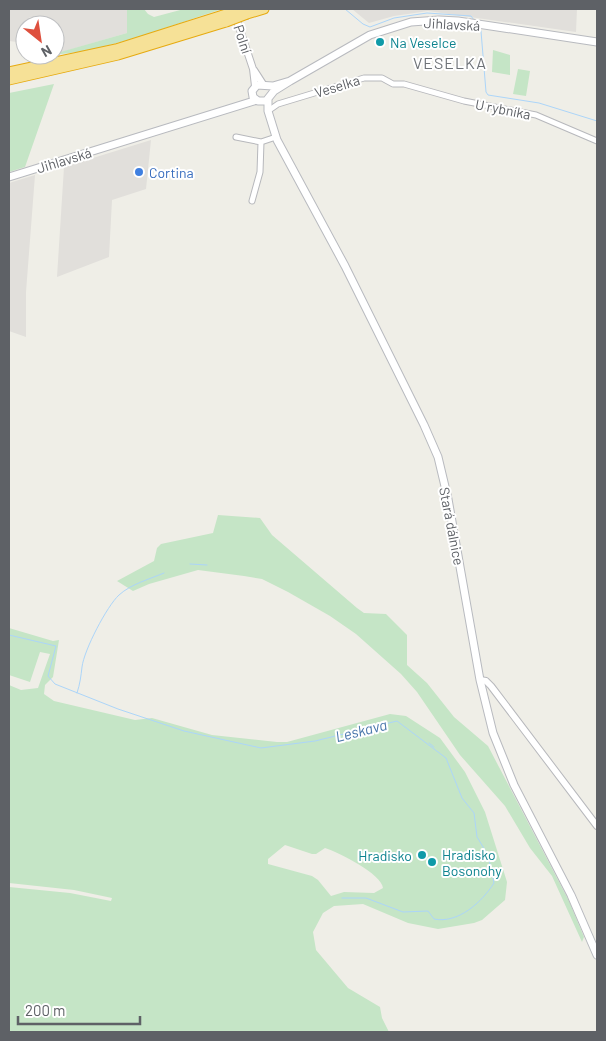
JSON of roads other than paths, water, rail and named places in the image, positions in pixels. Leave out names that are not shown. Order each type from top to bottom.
[{"type":"highway","points":[[9,80],[110,57],[244,12],[264,9]]},
{"type":"highway","points":[[9,72],[116,49],[225,18]]},
{"type":"main road","name":"Jihlavská","points":[[256,96],[269,97],[290,81],[370,36],[391,28],[421,21],[458,21],[597,42]]},
{"type":"main road","name":"Jihlavská","points":[[9,177],[234,108],[256,96],[265,85],[290,81]]},
{"type":"main road","points":[[265,85],[269,97]]},
{"type":"main road","name":"Stará dálnice","points":[[256,96],[268,111]]},
{"type":"main road","name":"Stará dálnice","points":[[269,97],[268,111],[276,137],[345,266],[438,457],[448,499],[480,680],[493,733],[509,776],[571,894],[597,955]]},
{"type":"street","name":"Polní","points":[[233,9],[253,69],[256,96]]},
{"type":"street","name":"Polní","points":[[253,69],[265,85]]},
{"type":"street","name":"Veselka","points":[[268,111],[278,104],[364,78],[374,77],[393,84],[407,85]]},
{"type":"street","name":"U rybníka","points":[[407,85],[464,101],[536,115],[579,131],[597,141]]},
{"type":"street","points":[[236,137],[261,142],[276,137]]},
{"type":"street","points":[[252,200],[260,172],[261,142]]},
{"type":"street","points":[[480,680],[486,681],[491,686],[597,826]]},
{"type":"waterway","points":[[345,9],[363,24],[370,27],[394,18],[427,13],[471,16],[474,20]]},
{"type":"waterway","points":[[481,31],[486,92],[488,95],[539,103],[597,121]]},
{"type":"waterway","points":[[190,564],[207,565]]},
{"type":"waterway","points":[[77,693],[84,659],[91,640],[114,601],[129,588],[164,573]]},
{"type":"waterway","name":"Leskava","points":[[9,635],[56,646],[48,676],[55,684],[118,709],[184,731],[261,748],[315,741],[397,721],[446,758],[462,798],[474,813],[477,837],[488,855],[494,883],[489,890],[468,910],[460,915],[443,920],[434,919],[428,911],[403,912],[366,898],[342,898]]},
{"type":"waterway","name":"Leskava","points":[[429,743],[434,747]]},
{"type":"place","name":"Na Veselce","points":[[380,42]]},
{"type":"place","name":"Cortina","points":[[139,172]]},
{"type":"place","name":"Hradisko","points":[[422,855]]},
{"type":"place","name":"Hradisko Bosonohy","points":[[432,862]]},
{"type":"district","name":"VESELKA","points":[[450,62]]}]
